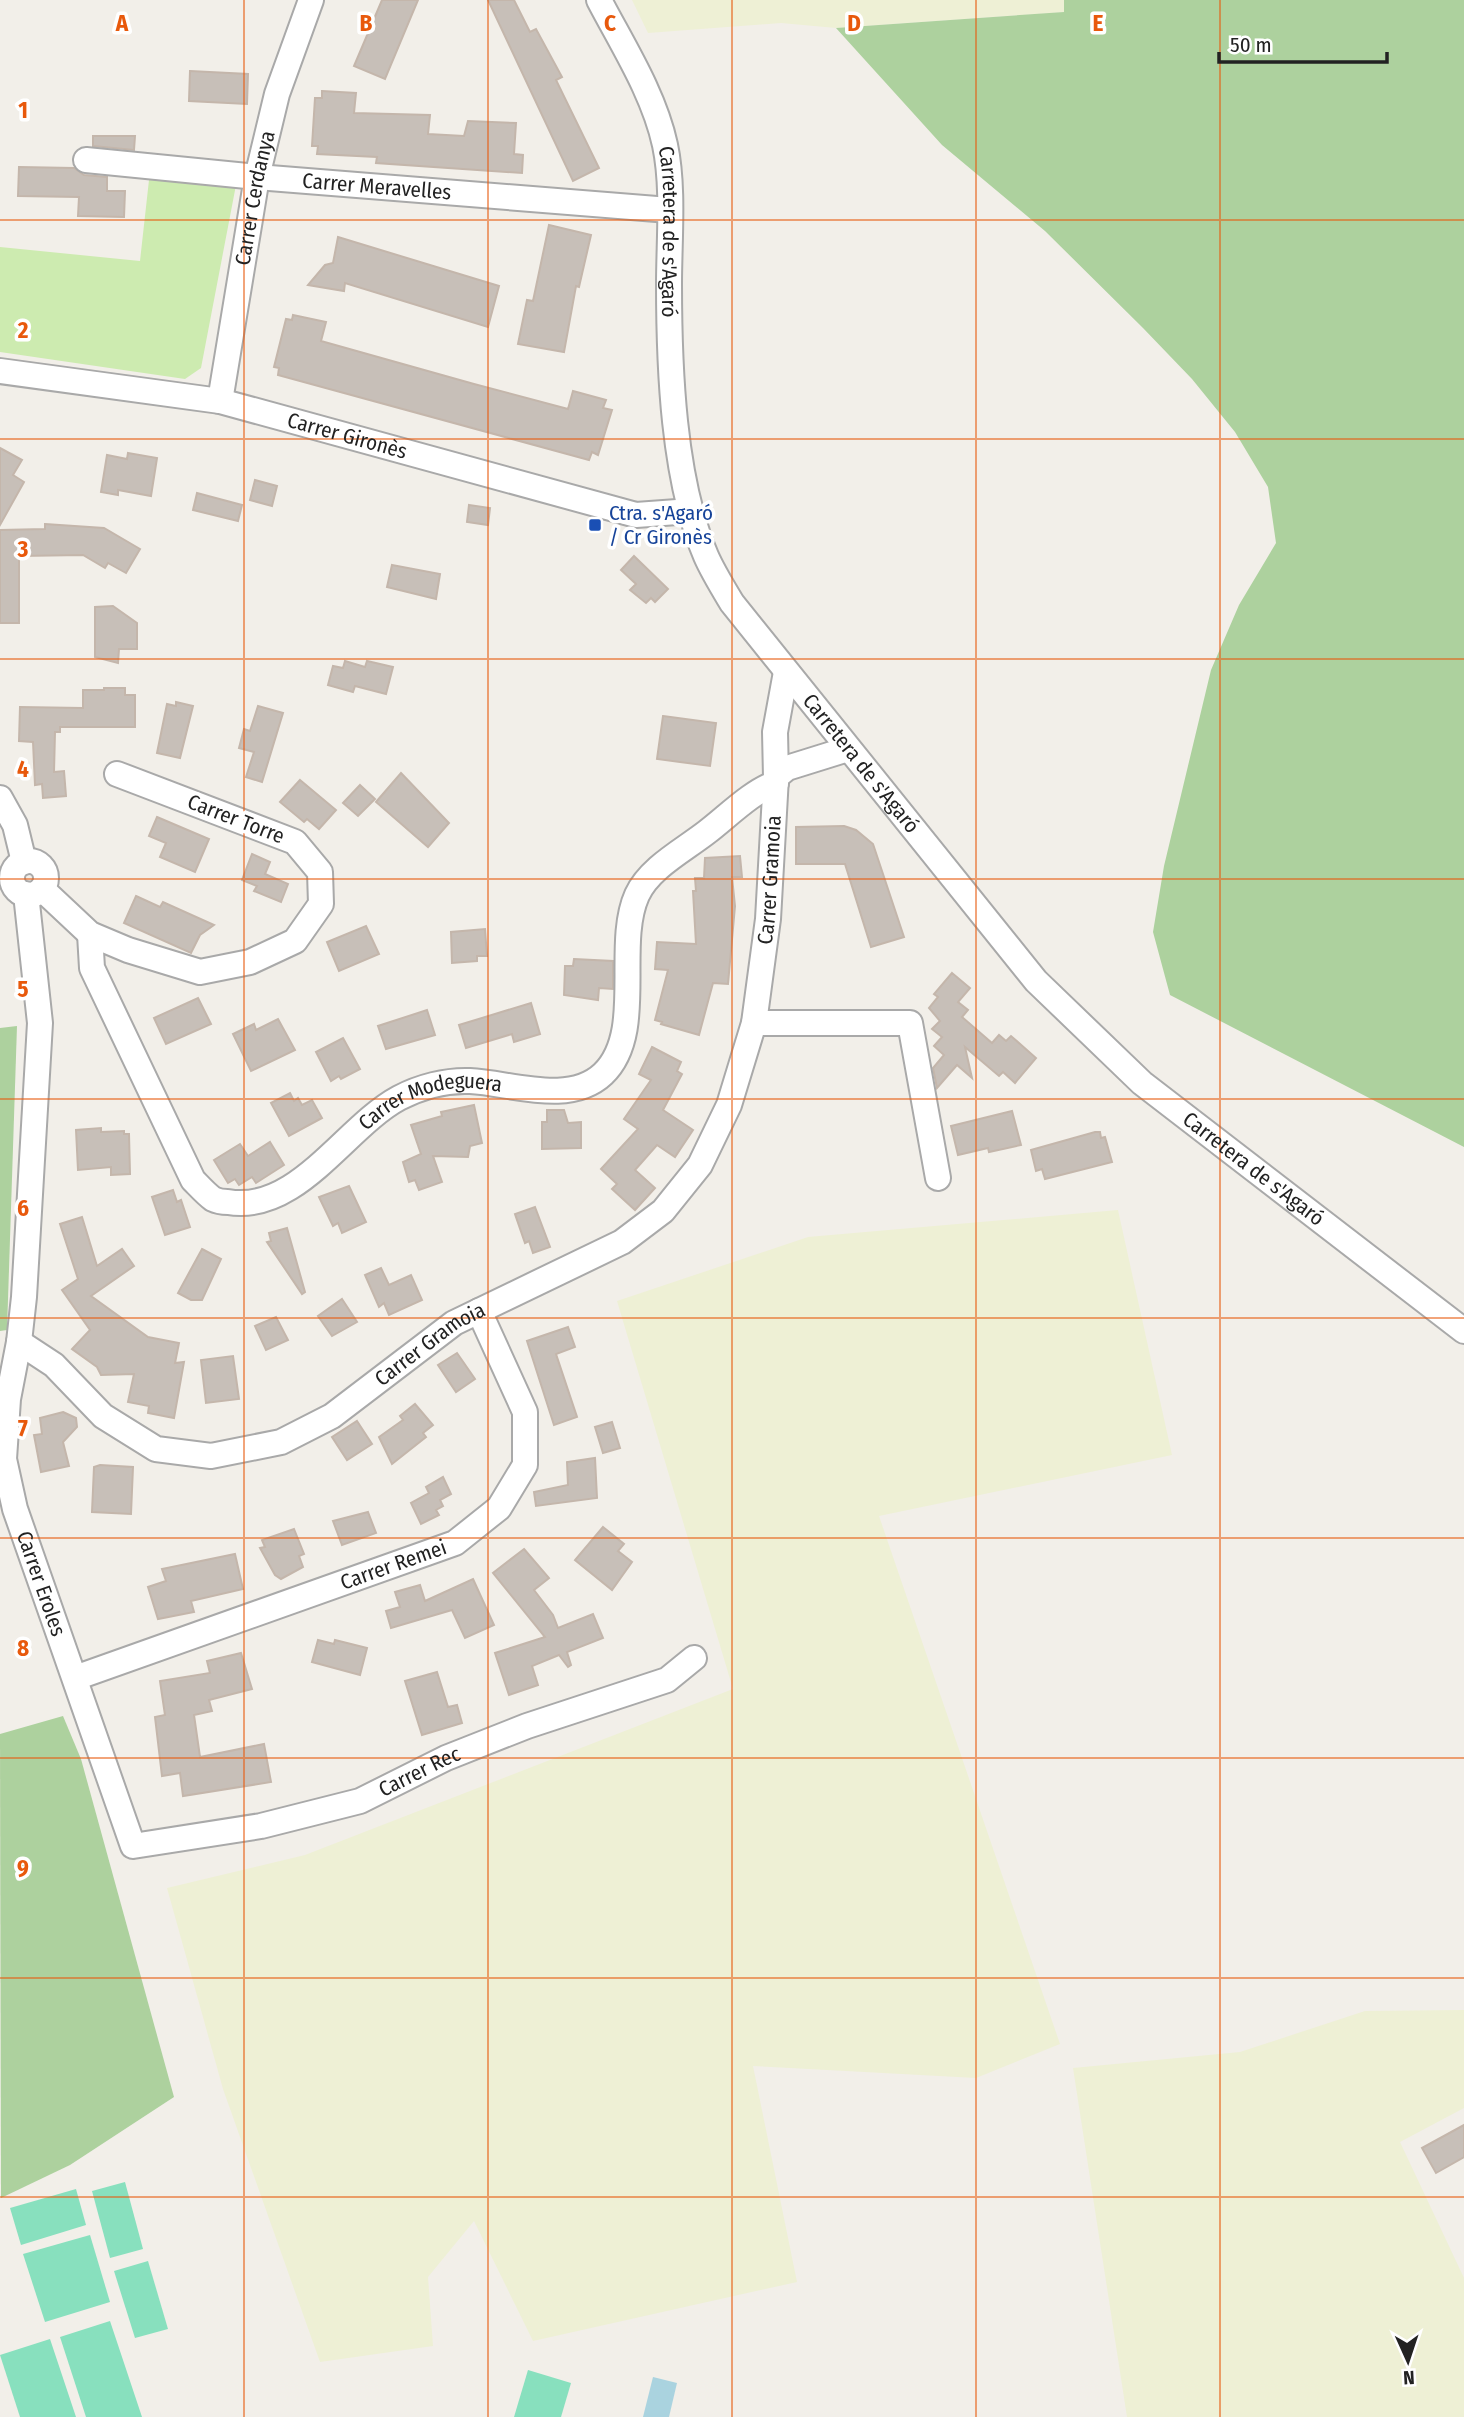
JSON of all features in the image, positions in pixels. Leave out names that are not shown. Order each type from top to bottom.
[{"type":"street","name":"Carrer Cerdanya","points":[[219,401],[257,177],[277,94],[310,0]]},
{"type":"street","name":"Carretera de s'Agaró","points":[[599,0],[644,88],[665,146],[670,210],[669,349],[691,511],[706,557],[732,603],[1036,981],[1142,1083],[1464,1331]]},
{"type":"street","name":"Carrer Meravelles","points":[[86,160],[257,177],[670,210]]},
{"type":"street","name":"Carrer Gironès","points":[[0,371],[219,401],[636,515],[691,511]]},
{"type":"street","name":"Carrer Gramoia","points":[[19,1342],[54,1365],[103,1416],[156,1449],[211,1456],[281,1442],[332,1416],[454,1322],[622,1242],[663,1211],[700,1165],[729,1105],[754,1023],[768,919],[776,780],[775,732],[786,672]]},
{"type":"street","points":[[775,732],[823,718]]},
{"type":"street","points":[[812,760],[823,718]]},
{"type":"street","name":"Carrer Modeguera","points":[[90,934],[92,968],[193,1180],[214,1200],[241,1205],[273,1197],[305,1177],[397,1099],[434,1085],[468,1081],[545,1090],[581,1088],[603,1074],[617,1054],[625,1024],[630,919],[637,894],[653,873],[776,780],[787,768],[848,749]]},
{"type":"street","name":"Carrer Torre","points":[[34,892],[90,934],[128,950],[200,972],[250,962],[295,941],[321,904],[320,872],[295,842],[117,774]]},
{"type":"street","name":"Carrer Eroles","points":[[0,798],[15,825],[24,862],[15,869],[12,880],[18,890],[34,892],[40,1023],[19,1342],[8,1399],[4,1459],[15,1509],[133,1846]]},
{"type":"street","points":[[754,1023],[910,1023],[938,1178]]},
{"type":"street","name":"Carrer Remei","points":[[75,1678],[455,1543],[499,1508],[525,1465],[526,1412],[479,1311]]},
{"type":"street","name":"Carrer Rec","points":[[133,1846],[261,1826],[360,1801],[446,1758],[527,1726],[667,1680],[694,1658]]},
{"type":"green space","points":[[632,0],[1064,0],[1065,12],[836,28],[781,23],[648,33]]},
{"type":"green space","points":[[1064,0],[1464,0],[1464,1147],[1170,995],[1153,932],[1164,866],[1211,670],[1239,605],[1276,543],[1268,487],[1235,432],[1192,379],[1045,231],[942,145],[836,28],[1064,12]]},
{"type":"green space","points":[[149,180],[236,185],[201,368],[185,379],[0,352],[0,247],[140,261]]},
{"type":"green space","points":[[17,1026],[7,1330],[0,1331],[0,1028]]},
{"type":"green space","points":[[1118,1210],[1172,1455],[879,1516],[1060,2044],[976,2078],[753,2066],[797,2282],[533,2341],[474,2221],[428,2277],[433,2346],[320,2362],[223,2089],[167,1888],[305,1855],[733,1689],[617,1301],[808,1237]]},
{"type":"green space","points":[[63,1716],[81,1759],[174,2097],[70,2165],[1,2198],[0,1734]]},
{"type":"green space","points":[[1464,2010],[1464,2108],[1400,2142],[1464,2278],[1464,2417],[1127,2417],[1073,2068],[1240,2052],[1365,2011]]},
{"type":"green space","points":[[125,2182],[143,2249],[110,2258],[92,2191]]},
{"type":"green space","points":[[76,2189],[86,2225],[21,2245],[10,2208]]},
{"type":"green space","points":[[90,2235],[110,2302],[45,2322],[23,2254]]},
{"type":"green space","points":[[148,2261],[168,2329],[135,2338],[114,2271]]},
{"type":"green space","points":[[110,2321],[142,2417],[86,2417],[60,2337]]},
{"type":"green space","points":[[50,2339],[76,2417],[20,2417],[0,2355]]},
{"type":"green space","points":[[528,2370],[571,2383],[561,2417],[514,2417]]},
{"type":"water","points":[[653,2377],[677,2383],[669,2417],[643,2417]]},
{"type":"building","points":[[382,0],[418,0],[385,79],[354,66]]},
{"type":"building","points":[[488,0],[514,0],[530,32],[536,29],[562,77],[556,80],[599,168],[573,181]]},
{"type":"building","points":[[190,71],[248,74],[247,104],[189,101]]},
{"type":"building","points":[[322,91],[356,93],[354,113],[430,115],[428,134],[464,136],[468,121],[516,123],[514,154],[523,155],[522,173],[376,163],[377,157],[317,154],[318,146],[312,146],[315,98],[322,98]]},
{"type":"building","points":[[93,136],[135,136],[134,150],[93,146]]},
{"type":"building","points":[[19,167],[74,168],[84,175],[107,177],[107,191],[125,191],[124,217],[78,216],[79,197],[18,196]]},
{"type":"building","points":[[549,225],[591,235],[579,287],[576,286],[564,352],[518,344],[527,300],[533,301]]},
{"type":"building","points":[[338,237],[499,286],[488,327],[345,283],[344,291],[308,285],[325,265],[333,263]]},
{"type":"building","points":[[293,315],[326,322],[321,341],[474,384],[568,409],[573,391],[606,400],[603,408],[612,410],[598,455],[592,452],[589,460],[278,375],[279,368],[274,367],[286,319],[292,320]]},
{"type":"building","points":[[0,448],[22,460],[13,475],[24,482],[0,525]]},
{"type":"building","points":[[128,453],[157,458],[151,496],[118,490],[118,495],[101,492],[107,455],[127,459]]},
{"type":"building","points":[[255,480],[277,486],[272,506],[250,500]]},
{"type":"building","points":[[197,493],[242,505],[238,521],[193,510]]},
{"type":"building","points":[[469,505],[490,508],[488,525],[467,522]]},
{"type":"building","points":[[45,524],[104,528],[140,549],[126,573],[108,563],[105,568],[83,555],[19,556],[19,623],[0,623],[0,530],[45,529]]},
{"type":"building","points":[[634,556],[668,589],[655,602],[651,598],[646,603],[630,590],[636,584],[621,570]]},
{"type":"building","points":[[392,565],[440,574],[436,599],[387,587]]},
{"type":"building","points":[[113,606],[137,623],[137,649],[119,649],[118,663],[95,657],[95,607]]},
{"type":"building","points":[[345,661],[365,667],[367,661],[393,667],[386,694],[355,686],[353,692],[328,685],[333,666],[343,668]]},
{"type":"building","points":[[125,688],[125,695],[135,695],[135,727],[60,727],[60,732],[55,732],[54,772],[64,771],[66,796],[43,798],[42,784],[35,785],[33,742],[19,741],[20,707],[83,708],[83,690]]},
{"type":"building","points":[[176,702],[193,706],[180,758],[157,753],[167,704],[176,706]]},
{"type":"building","points":[[258,706],[283,713],[262,782],[246,777],[254,752],[239,748],[244,729],[250,731]]},
{"type":"building","points":[[663,716],[716,723],[710,766],[657,759]]},
{"type":"building","points":[[401,773],[449,823],[428,847],[376,802]]},
{"type":"building","points":[[300,780],[336,810],[319,829],[307,819],[304,822],[280,802]]},
{"type":"building","points":[[360,785],[375,799],[358,816],[343,803]]},
{"type":"building","points":[[157,817],[209,839],[195,872],[160,857],[166,843],[149,836]]},
{"type":"building","points":[[844,826],[856,830],[873,844],[904,937],[871,947],[845,864],[796,864],[796,827]]},
{"type":"building","points":[[252,854],[270,862],[265,874],[288,884],[281,902],[254,891],[257,886],[242,880]]},
{"type":"building","points":[[740,856],[742,877],[732,877],[735,906],[728,984],[713,983],[699,1035],[661,1024],[662,1022],[655,1020],[668,970],[655,969],[657,942],[696,944],[693,891],[696,891],[695,878],[704,878],[705,858]]},
{"type":"building","points":[[136,896],[160,907],[163,902],[214,925],[200,935],[191,953],[124,923]]},
{"type":"building","points":[[366,926],[379,954],[339,971],[327,942]]},
{"type":"building","points":[[485,929],[487,956],[477,956],[477,961],[452,963],[451,932]]},
{"type":"building","points":[[574,959],[613,961],[613,989],[599,988],[598,1000],[564,995],[565,966],[573,966]]},
{"type":"building","points":[[952,973],[970,988],[958,1002],[968,1010],[962,1017],[992,1043],[999,1035],[1006,1041],[1011,1036],[1036,1058],[1015,1083],[1003,1072],[999,1076],[965,1047],[972,1078],[957,1065],[937,1088],[933,1068],[944,1055],[934,1046],[942,1037],[932,1029],[940,1021],[929,1008],[938,997],[934,994]]},
{"type":"building","points":[[198,998],[211,1024],[166,1044],[154,1018]]},
{"type":"building","points":[[531,1003],[540,1034],[514,1042],[512,1034],[466,1048],[459,1025]]},
{"type":"building","points":[[427,1010],[435,1035],[386,1049],[378,1026]]},
{"type":"building","points":[[278,1019],[295,1050],[251,1071],[233,1034],[254,1024],[256,1030]]},
{"type":"building","points":[[343,1038],[360,1069],[331,1081],[316,1052]]},
{"type":"building","points":[[652,1047],[681,1062],[677,1071],[682,1074],[663,1110],[693,1130],[675,1157],[657,1145],[635,1170],[655,1188],[635,1210],[612,1189],[617,1184],[601,1169],[638,1129],[624,1119],[651,1080],[639,1074]]},
{"type":"building","points":[[290,1093],[294,1101],[298,1098],[302,1105],[312,1100],[322,1118],[289,1136],[271,1103]]},
{"type":"building","points":[[474,1105],[482,1143],[470,1146],[468,1157],[433,1156],[442,1182],[419,1190],[415,1180],[409,1182],[403,1162],[421,1154],[411,1125],[442,1116],[441,1112]]},
{"type":"building","points":[[547,1110],[564,1110],[568,1123],[581,1122],[581,1148],[542,1149],[542,1122],[547,1122]]},
{"type":"building","points":[[1012,1111],[1021,1145],[989,1152],[988,1148],[958,1155],[951,1126]]},
{"type":"building","points":[[101,1128],[101,1132],[124,1131],[124,1134],[129,1134],[130,1174],[111,1175],[111,1167],[78,1170],[76,1130]]},
{"type":"building","points":[[1100,1132],[1101,1138],[1105,1137],[1112,1162],[1045,1179],[1042,1169],[1036,1171],[1031,1150]]},
{"type":"building","points":[[270,1142],[284,1165],[256,1183],[252,1177],[239,1185],[235,1179],[228,1183],[214,1160],[240,1144],[248,1156]]},
{"type":"building","points":[[349,1186],[366,1222],[342,1233],[338,1223],[333,1226],[319,1197]]},
{"type":"building","points":[[173,1190],[177,1202],[181,1200],[190,1227],[165,1235],[152,1197]]},
{"type":"building","points":[[535,1207],[550,1247],[533,1253],[529,1241],[525,1243],[515,1214]]},
{"type":"building","points":[[82,1217],[97,1266],[122,1249],[134,1266],[91,1296],[148,1337],[179,1343],[175,1363],[184,1362],[174,1418],[148,1413],[149,1406],[128,1402],[134,1374],[101,1375],[97,1367],[72,1349],[90,1330],[62,1290],[78,1279],[60,1224]]},
{"type":"building","points":[[287,1228],[305,1292],[302,1294],[267,1242],[271,1241],[269,1233]]},
{"type":"building","points":[[202,1249],[221,1259],[202,1300],[191,1300],[178,1293]]},
{"type":"building","points":[[381,1268],[389,1285],[411,1275],[422,1300],[389,1315],[384,1303],[379,1307],[365,1275]]},
{"type":"building","points":[[342,1299],[357,1322],[332,1336],[318,1316]]},
{"type":"building","points":[[276,1317],[288,1340],[266,1350],[255,1326]]},
{"type":"building","points":[[568,1327],[575,1347],[556,1354],[577,1417],[554,1425],[527,1341]]},
{"type":"building","points":[[457,1353],[475,1379],[456,1392],[438,1365]]},
{"type":"building","points":[[233,1356],[239,1399],[206,1403],[201,1360]]},
{"type":"building","points":[[415,1404],[433,1425],[423,1433],[426,1437],[392,1464],[379,1437],[403,1420],[400,1416]]},
{"type":"building","points":[[63,1412],[76,1418],[77,1427],[63,1442],[69,1466],[41,1472],[34,1435],[42,1434],[40,1418]]},
{"type":"building","points":[[357,1421],[372,1444],[347,1460],[332,1437]]},
{"type":"building","points":[[612,1422],[620,1448],[603,1453],[595,1427]]},
{"type":"building","points":[[595,1458],[597,1498],[536,1506],[534,1492],[568,1485],[567,1462]]},
{"type":"building","points":[[94,1467],[133,1467],[131,1514],[92,1512]]},
{"type":"building","points":[[443,1477],[451,1494],[440,1500],[443,1506],[436,1510],[439,1515],[421,1524],[411,1503],[429,1493],[426,1487]]},
{"type":"building","points":[[368,1512],[376,1533],[342,1545],[333,1521]]},
{"type":"building","points":[[603,1527],[624,1544],[618,1551],[632,1562],[612,1590],[575,1560]]},
{"type":"building","points":[[294,1529],[304,1554],[299,1556],[303,1567],[281,1579],[275,1575],[260,1548],[265,1547],[262,1540]]},
{"type":"building","points":[[524,1549],[549,1578],[534,1590],[553,1615],[558,1628],[593,1614],[603,1638],[567,1652],[571,1665],[568,1667],[559,1655],[532,1666],[538,1685],[509,1695],[495,1653],[545,1637],[493,1573]]},
{"type":"building","points":[[235,1554],[243,1589],[191,1601],[194,1612],[158,1619],[148,1587],[166,1581],[162,1569]]},
{"type":"building","points":[[473,1579],[494,1625],[465,1638],[452,1610],[391,1628],[386,1611],[400,1607],[395,1592],[420,1585],[425,1601]]},
{"type":"building","points":[[318,1640],[334,1644],[335,1640],[367,1648],[360,1675],[312,1662]]},
{"type":"building","points":[[241,1653],[252,1689],[209,1700],[212,1711],[194,1715],[200,1757],[264,1744],[271,1782],[183,1796],[180,1773],[162,1776],[155,1717],[165,1715],[160,1681],[210,1673],[207,1661]]},
{"type":"building","points":[[437,1672],[448,1707],[457,1705],[462,1723],[422,1735],[405,1681]]},
{"type":"building","points":[[1464,2125],[1464,2157],[1436,2173],[1422,2148]]},
{"type":"place","name":"Ctra. s'Agaró / Cr Gironès","points":[[595,525]]}]
